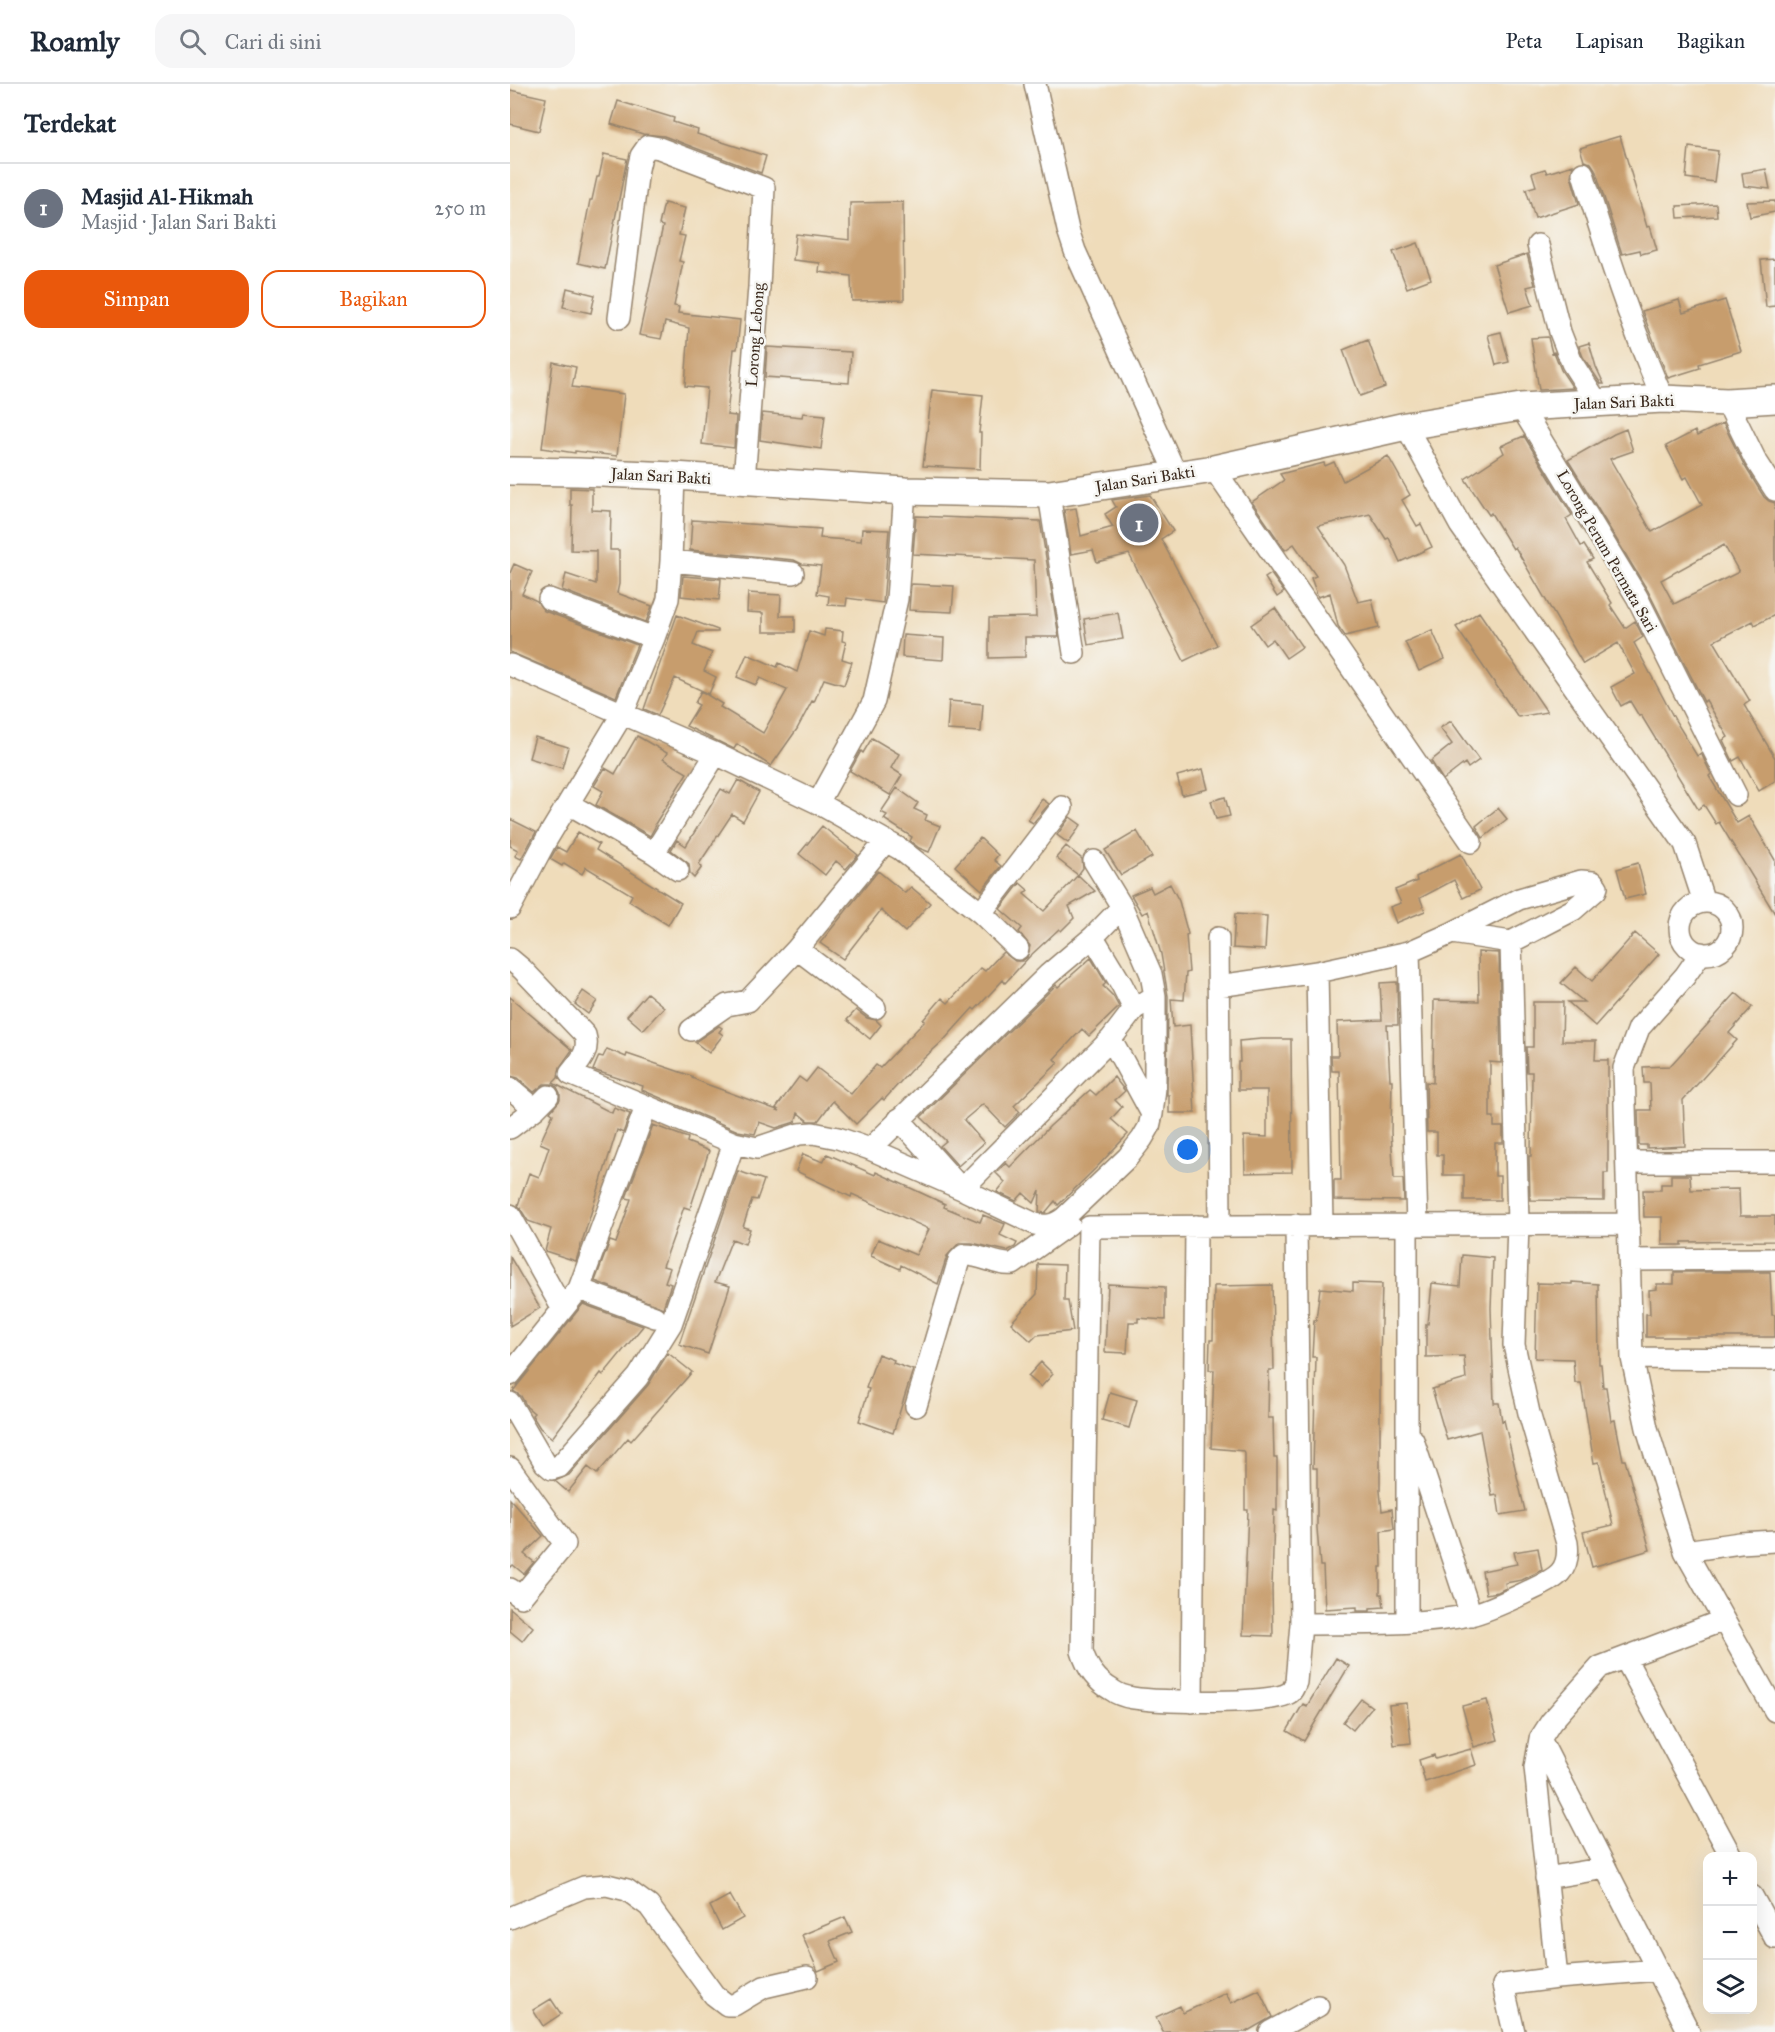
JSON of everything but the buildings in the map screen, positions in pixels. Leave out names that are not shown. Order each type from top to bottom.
[{"type":"main road","name":"Jalan Sari Bakti","points":[[510,471],[578,471],[905,491],[1049,494],[1214,469],[1406,426],[1521,407],[1663,399],[1726,402],[1775,399]]},
{"type":"street","points":[[1035,84],[1068,230],[1075,251],[1176,474]]},
{"type":"street","name":"Lorong Lebong","points":[[619,318],[638,169],[641,156],[648,146],[659,148],[764,188],[744,480]]},
{"type":"street","points":[[1583,173],[1607,253],[1643,353],[1663,399]]},
{"type":"street","points":[[1538,245],[1560,332],[1572,363],[1597,402]]},
{"type":"street","points":[[1726,402],[1755,459],[1775,490]]},
{"type":"street","name":"Lorong Perum Permata Sari","points":[[1521,407],[1637,597],[1736,795]]},
{"type":"street","points":[[1406,426],[1460,525],[1685,844],[1704,902]]},
{"type":"street","points":[[1214,469],[1471,842]]},
{"type":"street","points":[[510,908],[545,842],[623,713],[654,638],[668,599],[674,476]]},
{"type":"street","points":[[818,803],[874,701],[897,598],[905,491]]},
{"type":"street","points":[[1049,494],[1074,653]]},
{"type":"street","points":[[671,561],[793,573]]},
{"type":"street","points":[[549,599],[654,638]]},
{"type":"street","points":[[510,665],[716,754],[818,803],[900,849],[981,913],[1018,949]]},
{"type":"street","points":[[654,853],[716,754]]},
{"type":"street","points":[[569,804],[654,853],[678,870]]},
{"type":"street","points":[[981,913],[1062,807]]},
{"type":"street","points":[[691,1030],[727,1005],[748,1001],[797,949],[886,842]]},
{"type":"street","points":[[510,959],[561,1008],[585,1035],[588,1044],[585,1055],[570,1074],[734,1143],[757,1148],[799,1134],[813,1133],[838,1138],[870,1149],[1035,1224],[1045,1226],[1056,1224],[1082,1203],[1143,1139],[1152,1114],[1155,1088],[1155,996],[1151,974],[1122,907],[1094,861]]},
{"type":"street","points":[[1218,986],[1317,972],[1409,952],[1519,899],[1581,881],[1596,884],[1596,890],[1573,910],[1511,942],[1452,933]]},
{"type":"street","points":[[1715,903],[1724,909],[1730,919],[1732,929],[1729,940],[1722,948],[1712,953],[1701,953],[1691,949],[1684,942],[1680,932],[1680,921],[1685,911],[1694,904],[1715,903]]},
{"type":"street","points":[[870,1149],[1048,975],[1093,937],[1122,907]]},
{"type":"street","points":[[1093,937],[1134,1009]]},
{"type":"street","points":[[1218,938],[1220,1226]]},
{"type":"street","points":[[1301,1624],[1407,1622],[1472,1615],[1545,1583],[1560,1573],[1569,1558],[1567,1543],[1529,1413],[1514,1345],[1518,1224],[1511,942]]},
{"type":"street","points":[[797,949],[875,1008]]},
{"type":"street","points":[[1407,1622],[1407,1422],[1412,1225],[1409,952]]},
{"type":"street","points":[[1701,953],[1685,976],[1640,1028],[1624,1068],[1632,1358],[1647,1428],[1685,1551],[1775,1711]]},
{"type":"street","points":[[1317,972],[1322,1225]]},
{"type":"street","points":[[962,1189],[1111,1039],[1134,1009],[1155,996]]},
{"type":"street","points":[[1111,1039],[1152,1114]]},
{"type":"street","points":[[510,1088],[541,1103],[510,1128]]},
{"type":"street","points":[[510,1375],[579,1289],[646,1107]]},
{"type":"street","points":[[899,1119],[962,1189]]},
{"type":"street","points":[[510,1403],[544,1463],[552,1469],[559,1467],[638,1377],[671,1324],[734,1143]]},
{"type":"street","points":[[1627,1162],[1775,1162]]},
{"type":"street","points":[[916,1406],[959,1260],[964,1255],[970,1255],[1004,1265],[1013,1264],[1072,1221],[1082,1203]]},
{"type":"street","points":[[510,1215],[562,1308]]},
{"type":"street","points":[[1296,1225],[1301,1624],[1296,1682],[1289,1693],[1247,1701],[1192,1702],[1133,1698],[1112,1691],[1088,1668],[1082,1651],[1089,1227],[1296,1225],[1629,1224]]},
{"type":"street","points":[[1192,1702],[1196,1226]]},
{"type":"street","points":[[1630,1260],[1775,1259]]},
{"type":"street","points":[[579,1289],[655,1317]]},
{"type":"street","points":[[1632,1358],[1775,1359]]},
{"type":"street","points":[[1407,1422],[1472,1615]]},
{"type":"street","points":[[510,1467],[566,1544],[520,1597],[510,1588]]},
{"type":"street","points":[[1685,1551],[1740,1543],[1775,1541]]},
{"type":"street","points":[[1557,1978],[1535,1767],[1540,1739],[1551,1722],[1600,1666],[1724,1620]]},
{"type":"street","points":[[1625,1658],[1728,1852]]},
{"type":"street","points":[[1540,1739],[1689,2032]]},
{"type":"street","points":[[1546,1878],[1606,1868]]},
{"type":"street","points":[[510,1918],[584,1887],[607,1885],[627,1890],[649,1906],[714,1995],[726,2005],[734,2005],[764,1987],[807,1977]]},
{"type":"street","points":[[1757,1905],[1775,1938]]},
{"type":"street","points":[[1514,2032],[1503,1985],[1658,1970]]},
{"type":"street","points":[[1270,2032],[1317,2006]]},
{"type":"place","name":"Masjid Al-Hikmah","points":[[1139,523]]}]
